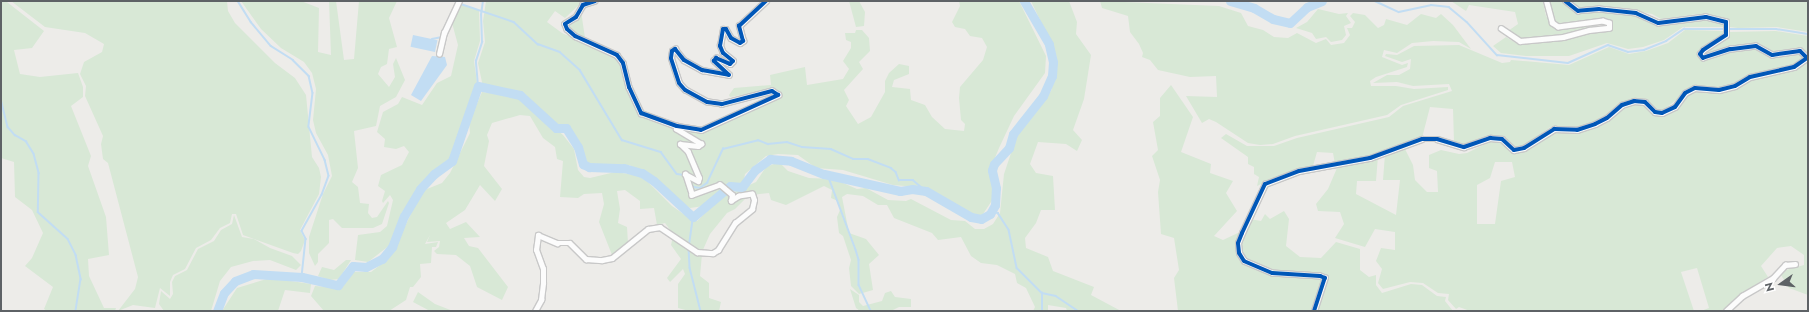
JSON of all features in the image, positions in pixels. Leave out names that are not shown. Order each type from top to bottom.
[{"type":"street","points":[[439,54],[444,33],[459,1]]},
{"type":"street","points":[[595,1],[583,5],[576,17],[565,24],[567,29],[575,36],[617,55],[623,63],[629,87],[641,114],[677,126],[701,130],[778,95],[772,91],[722,104],[707,102],[685,90],[679,83],[671,58],[672,51],[675,49],[684,60],[702,70],[729,75],[714,61],[716,58],[730,64],[733,61],[723,53],[720,46],[723,29],[740,43],[743,41],[739,26],[766,1]]},
{"type":"street","points":[[1501,28],[1520,42],[1563,37],[1589,30],[1609,28],[1609,23],[1603,21],[1558,27],[1552,22],[1546,1]]},
{"type":"street","points":[[1314,311],[1325,278],[1320,276],[1272,273],[1244,261],[1239,253],[1238,243],[1265,184],[1299,171],[1370,158],[1422,139],[1437,140],[1464,147],[1490,138],[1502,139],[1514,150],[1524,148],[1554,129],[1577,130],[1595,124],[1607,118],[1622,105],[1634,101],[1645,102],[1655,112],[1662,114],[1674,106],[1684,93],[1695,88],[1719,90],[1734,86],[1750,77],[1794,67],[1807,58],[1800,51],[1772,55],[1756,46],[1730,49],[1703,58],[1700,54],[1703,50],[1726,35],[1726,22],[1706,17],[1658,23],[1636,13],[1599,9],[1578,10],[1565,1]]},
{"type":"street","points":[[535,311],[542,300],[543,283],[543,270],[536,250],[538,235],[557,244],[570,243],[586,259],[602,260],[612,258],[648,229],[660,227],[697,252],[712,253],[718,250],[735,223],[754,206],[752,194],[739,196],[731,201],[732,195],[720,185],[692,195],[685,174],[698,181],[699,178],[688,152],[680,144],[698,146],[701,144],[676,129],[677,126]]},
{"type":"street","points":[[1726,311],[1742,296],[1774,278],[1786,265],[1795,264]]},
{"type":"green space","points":[[1,1],[7,2],[44,31],[32,48],[14,50],[20,74],[40,77],[78,73],[83,87],[83,97],[71,106],[91,156],[88,166],[106,217],[109,255],[88,259],[89,276],[104,308],[116,308],[115,311],[47,311],[44,309],[53,287],[25,266],[32,258],[43,233],[32,210],[15,197],[14,162],[1,158]]},
{"type":"green space","points":[[11,1],[227,1],[228,11],[235,23],[275,63],[295,78],[306,95],[312,157],[319,168],[321,177],[319,194],[300,230],[305,240],[301,251],[298,254],[293,253],[243,235],[236,214],[232,214],[230,223],[220,228],[211,240],[196,248],[185,269],[173,275],[170,282],[170,296],[160,288],[155,308],[133,305],[118,311],[135,289],[138,277],[108,163],[103,159],[101,144],[103,136],[85,96],[86,86],[80,74],[84,62],[102,52],[104,44],[85,33],[45,27]]},
{"type":"green space","points":[[241,1],[301,1],[319,8],[318,52],[331,55],[329,1],[336,1],[344,60],[354,59],[359,1],[397,1],[389,18],[397,47],[389,49],[387,64],[381,67],[378,74],[389,87],[395,77],[393,64],[396,58],[405,80],[396,97],[380,106],[376,126],[354,131],[358,168],[352,182],[358,187],[360,203],[369,204],[368,213],[372,218],[377,217],[388,201],[389,203],[382,224],[373,228],[342,228],[333,219],[329,220],[329,243],[318,254],[318,262],[315,266],[309,253],[309,237],[323,194],[332,176],[328,155],[316,133],[313,120],[316,89],[312,73],[304,62],[281,48],[261,29]]},
{"type":"green space","points":[[486,1],[587,1],[581,3],[565,18],[555,11],[547,22],[562,33],[615,57],[621,65],[639,116],[675,128],[697,145],[682,141],[679,143],[687,152],[697,180],[685,173],[692,196],[718,187],[723,190],[704,206],[690,208],[677,199],[656,178],[629,165],[589,167],[582,149],[523,92],[501,92],[483,87],[478,63],[485,42],[483,21]]},
{"type":"green space","points":[[849,1],[859,1],[865,12],[864,26],[856,27]]},
{"type":"green space","points":[[959,1],[1019,1],[1046,56],[1045,73],[1014,116],[992,165],[993,199],[979,220],[916,187],[893,185],[843,170],[816,168],[798,155],[778,154],[766,156],[745,174],[743,185],[730,185],[725,188],[720,184],[693,194],[686,175],[698,182],[689,152],[681,144],[692,146],[702,143],[677,129],[702,131],[772,102],[780,95],[775,89],[730,97],[729,95],[734,88],[771,85],[770,75],[805,67],[807,85],[843,79],[849,69],[843,61],[851,48],[851,42],[846,40],[845,33],[855,33],[856,30],[862,30],[869,38],[870,51],[859,62],[863,69],[844,90],[849,100],[846,106],[858,124],[871,117],[885,92],[885,81],[889,73],[899,64],[909,66],[909,74],[894,80],[892,87],[910,89],[911,100],[925,105],[932,117],[945,129],[964,131],[965,124],[961,120],[959,98],[960,87],[983,60],[987,47],[982,38],[970,36],[965,29],[955,27],[952,22],[960,6]]},
{"type":"green space","points":[[1031,1],[1069,1],[1077,22],[1076,34],[1091,55],[1084,99],[1073,130],[1082,140],[1077,151],[1066,144],[1038,142],[1030,164],[1036,173],[1053,176],[1055,210],[1041,210],[1036,223],[1025,238],[1026,248],[1048,257],[1053,271],[1094,287],[1091,295],[1121,311],[1067,311],[1066,308],[1048,305],[1048,311],[1033,311],[1035,307],[1026,288],[1017,283],[1015,274],[997,265],[981,263],[971,256],[961,237],[938,240],[932,233],[894,218],[887,205],[878,205],[863,196],[847,194],[842,197],[849,233],[866,239],[879,255],[869,264],[873,290],[859,294],[851,286],[849,268],[851,260],[843,236],[839,233],[837,217],[840,210],[838,201],[831,198],[832,190],[824,186],[786,205],[771,200],[769,193],[734,197],[732,193],[756,182],[766,167],[779,162],[788,171],[809,178],[834,179],[857,189],[866,188],[888,200],[906,201],[911,199],[951,220],[965,221],[975,229],[984,229],[993,224],[1000,213],[1004,174],[1017,135],[1051,91],[1057,70],[1056,54]]},
{"type":"green space","points":[[1100,1],[1219,6],[1241,13],[1248,26],[1263,30],[1274,37],[1288,38],[1297,33],[1316,43],[1326,39],[1331,45],[1344,43],[1350,35],[1347,28],[1352,28],[1355,22],[1350,16],[1353,13],[1365,15],[1378,28],[1384,25],[1386,19],[1407,25],[1421,14],[1436,18],[1441,14],[1453,25],[1471,49],[1459,42],[1433,41],[1412,43],[1397,53],[1384,50],[1382,57],[1402,65],[1408,63],[1407,67],[1376,77],[1370,81],[1371,86],[1396,86],[1414,89],[1448,87],[1448,90],[1401,105],[1387,115],[1295,136],[1273,144],[1260,145],[1248,143],[1209,119],[1202,123],[1186,96],[1217,97],[1216,76],[1190,77],[1158,70],[1150,60],[1142,57],[1143,53],[1139,44],[1130,32],[1128,16],[1102,8]]},
{"type":"green space","points":[[1451,1],[1543,1],[1546,16],[1557,28],[1593,25],[1605,27],[1560,36],[1520,40],[1508,31],[1518,24],[1515,12],[1469,5],[1466,11]]},
{"type":"green space","points":[[1549,1],[1562,1],[1579,12],[1635,14],[1658,25],[1706,18],[1724,23],[1723,27],[1683,27],[1664,40],[1643,47],[1628,49],[1607,43],[1569,56],[1526,56],[1501,53],[1493,46],[1506,37],[1516,43],[1535,44],[1610,30],[1610,22],[1558,24],[1552,17]]},
{"type":"green space","points":[[1570,1],[1808,1],[1808,32],[1777,27],[1730,27],[1726,19],[1698,14],[1661,19],[1652,14],[1618,7],[1577,7]]},
{"type":"green space","points":[[459,4],[479,10],[480,41],[474,61],[478,90],[449,160],[418,188],[401,214],[390,245],[368,262],[355,260],[358,235],[380,232],[387,226],[393,200],[390,195],[383,203],[382,201],[385,191],[378,186],[381,175],[402,165],[409,152],[404,146],[396,149],[384,147],[385,139],[377,132],[383,112],[398,104],[402,97],[422,105],[437,83],[451,76],[458,45],[452,23]]},
{"type":"green space","points":[[1318,9],[1339,14],[1348,13],[1346,16],[1351,23],[1344,26],[1346,35],[1342,40],[1331,42],[1326,37],[1316,39],[1312,33],[1296,28],[1307,22]]},
{"type":"green space","points":[[581,11],[585,38],[576,35],[568,24]]},
{"type":"green space","points":[[1685,30],[1724,31],[1723,35],[1712,44],[1701,48],[1699,53],[1703,60],[1731,51],[1756,48],[1772,57],[1800,53],[1804,58],[1794,65],[1749,75],[1734,85],[1719,88],[1694,86],[1662,111],[1655,110],[1645,101],[1633,100],[1593,123],[1576,128],[1552,126],[1523,146],[1514,148],[1502,136],[1490,135],[1462,145],[1454,142],[1453,109],[1430,107],[1422,138],[1369,156],[1335,164],[1333,153],[1317,152],[1313,166],[1285,173],[1257,186],[1259,177],[1254,174],[1254,167],[1248,164],[1248,157],[1221,138],[1226,134],[1247,146],[1274,146],[1297,138],[1389,117],[1403,106],[1452,91],[1449,84],[1413,86],[1397,82],[1373,83],[1387,75],[1399,75],[1410,69],[1411,59],[1402,62],[1385,56],[1386,54],[1397,55],[1414,46],[1459,45],[1502,63],[1510,62],[1511,60],[1569,65],[1609,47],[1629,54],[1646,51],[1668,43]]},
{"type":"green space","points":[[1776,31],[1808,36],[1808,53],[1801,49],[1775,53],[1756,44],[1729,48],[1704,56],[1703,53],[1721,42],[1729,32]]},
{"type":"green space","points":[[1808,62],[1808,295],[1789,288],[1781,275],[1786,270],[1804,265],[1804,255],[1791,246],[1777,248],[1761,266],[1768,277],[1741,294],[1722,311],[1701,311],[1709,308],[1697,268],[1681,272],[1694,311],[1470,311],[1459,307],[1456,309],[1448,300],[1449,294],[1438,293],[1423,283],[1410,282],[1383,289],[1378,283],[1382,269],[1376,261],[1381,248],[1395,250],[1395,232],[1375,229],[1365,247],[1335,238],[1344,224],[1340,212],[1318,211],[1316,204],[1328,189],[1337,168],[1378,156],[1376,181],[1357,181],[1356,194],[1396,215],[1400,180],[1383,180],[1385,154],[1405,149],[1413,165],[1415,180],[1427,192],[1438,192],[1437,171],[1429,168],[1429,155],[1441,150],[1459,154],[1467,153],[1491,141],[1501,142],[1514,152],[1556,131],[1580,132],[1596,125],[1635,103],[1644,104],[1663,114],[1695,90],[1721,93],[1731,91],[1753,78],[1797,69]],"holes":[[[1495,162],[1512,162],[1515,177],[1501,181],[1495,224],[1477,224],[1477,185],[1490,178]]]},
{"type":"green space","points":[[1171,85],[1193,117],[1181,152],[1211,164],[1210,173],[1233,181],[1226,193],[1237,211],[1214,236],[1223,240],[1240,232],[1236,242],[1243,262],[1273,275],[1318,277],[1323,280],[1312,311],[1178,311],[1174,278],[1179,270],[1174,238],[1161,234],[1158,192],[1160,180],[1152,156],[1158,150],[1153,122],[1160,116],[1160,98]]},
{"type":"green space","points":[[482,92],[520,97],[563,135],[574,149],[578,170],[584,177],[590,178],[615,172],[636,175],[647,181],[672,206],[692,220],[697,221],[724,195],[728,195],[729,198],[748,196],[735,209],[727,213],[710,234],[702,252],[674,235],[665,223],[657,225],[654,208],[640,209],[640,201],[625,190],[617,191],[620,209],[618,223],[627,227],[628,243],[612,255],[599,222],[604,204],[602,193],[584,194],[578,198],[560,197],[563,161],[557,159],[555,147],[543,138],[530,116],[520,115],[492,123],[487,135],[489,141],[484,166],[502,189],[495,201],[480,185],[465,210],[446,223],[450,229],[466,222],[480,237],[464,238],[469,246],[478,248],[508,287],[502,300],[477,287],[470,266],[456,255],[437,254],[434,251],[439,247],[440,241],[427,242],[430,235],[425,244],[438,242],[436,247],[432,247],[431,263],[420,264],[421,277],[413,287],[410,287],[406,300],[389,311],[324,311],[311,296],[315,286],[339,288],[354,272],[371,272],[379,266],[394,249],[422,191],[442,183],[450,173],[470,133],[469,122]]},
{"type":"green space","points":[[1284,211],[1289,219],[1286,246],[1300,257],[1321,258],[1336,242],[1360,249],[1360,270],[1369,277],[1376,275],[1376,285],[1382,293],[1411,284],[1422,285],[1437,296],[1446,297],[1445,301],[1453,311],[1318,311],[1329,278],[1318,273],[1273,271],[1247,259],[1241,249],[1241,242],[1250,219],[1261,221],[1265,214],[1270,219]]},
{"type":"green space","points":[[234,215],[242,237],[254,239],[270,248],[292,256],[301,265],[296,270],[270,260],[253,261],[231,267],[220,281],[211,311],[164,311],[159,304],[161,291],[170,299],[173,294],[172,282],[175,276],[187,270],[198,249],[214,241],[221,230],[232,224]]},
{"type":"green space","points":[[673,236],[702,254],[700,276],[709,283],[709,298],[721,302],[719,311],[689,311],[678,308],[678,284],[685,274],[683,269],[670,282],[667,278],[681,259],[671,245]]},
{"type":"green space","points":[[346,260],[351,260],[339,279],[329,280],[318,276],[322,267],[334,270]]},
{"type":"green space","points":[[270,278],[311,284],[310,293],[285,290],[278,311],[222,311],[237,288]]},
{"type":"green space","points":[[850,289],[859,295],[859,302],[863,306],[882,301],[885,293],[891,291],[895,297],[911,299],[911,307],[899,307],[891,311],[860,311],[856,308]]},
{"type":"green space","points":[[418,292],[435,304],[453,311],[430,311],[413,302]]},
{"type":"water","points":[[413,35],[437,40],[435,52],[411,47]]},
{"type":"water","points":[[432,56],[445,57],[447,65],[421,101],[411,95]]},
{"type":"waterway","points":[[238,1],[251,22],[271,46],[293,60],[309,76],[313,93],[309,127],[325,160],[329,176],[322,195],[302,231],[306,239],[302,277]]},
{"type":"waterway","points":[[478,86],[476,61],[482,42],[481,15],[483,1]]},
{"type":"waterway","points":[[217,311],[224,293],[235,281],[253,274],[302,277],[338,285],[353,266],[366,267],[382,259],[392,247],[404,216],[420,189],[434,174],[452,161],[478,86],[520,95],[556,128],[566,128],[578,147],[583,164],[589,167],[624,168],[642,173],[654,181],[693,217],[730,186],[742,187],[755,170],[770,159],[791,161],[824,174],[900,191],[912,189],[926,191],[971,217],[981,219],[990,214],[995,205],[996,188],[992,170],[994,164],[1009,148],[1013,134],[1043,96],[1052,76],[1053,62],[1049,44],[1024,1]]},
{"type":"waterway","points":[[1230,1],[1254,8],[1273,19],[1290,23],[1307,7],[1322,1]]},
{"type":"waterway","points":[[1375,1],[1399,12],[1431,5],[1449,7],[1467,22],[1497,55],[1568,63],[1608,45],[1628,52],[1644,50],[1666,41],[1684,29],[1776,29],[1808,34]]},
{"type":"waterway","points":[[458,7],[461,4],[514,22],[538,44],[560,52],[580,70],[622,140],[661,152],[677,174],[684,175]]},
{"type":"waterway","points":[[445,36],[453,19]]},
{"type":"waterway","points":[[432,39],[442,37]]},
{"type":"waterway","points":[[1,99],[8,127],[15,135],[26,141],[34,154],[39,173],[38,212],[68,239],[76,255],[81,279],[76,311]]},
{"type":"waterway","points":[[689,181],[694,187],[700,188],[707,183],[723,149],[758,140],[768,144],[787,142],[802,147],[831,149],[853,159],[868,159],[891,168],[896,172],[899,180],[913,180],[926,191]]},
{"type":"waterway","points":[[828,175],[856,250],[859,260],[859,285],[871,311]]},
{"type":"waterway","points":[[992,212],[998,213],[1009,230],[1017,268],[1042,293],[1056,296],[1078,311]]},
{"type":"waterway","points":[[689,245],[693,217]]},
{"type":"waterway","points":[[689,248],[690,268],[701,311]]},
{"type":"waterway","points":[[1042,293],[1042,311]]},
{"type":"cycle path","points":[[595,1],[583,5],[576,17],[565,24],[567,29],[575,36],[617,55],[623,63],[629,87],[641,113],[677,126],[701,130],[778,95],[772,91],[722,104],[707,102],[685,90],[679,83],[671,58],[672,51],[675,49],[684,60],[702,70],[729,75],[714,61],[716,58],[730,64],[733,61],[723,53],[720,46],[723,29],[726,29],[731,38],[740,43],[743,41],[739,26],[766,1]]},
{"type":"cycle path","points":[[1314,311],[1325,278],[1320,276],[1272,273],[1244,261],[1239,253],[1238,243],[1265,184],[1299,171],[1370,158],[1422,139],[1437,139],[1464,147],[1490,138],[1502,139],[1514,150],[1524,148],[1554,129],[1577,130],[1595,124],[1607,118],[1622,105],[1634,101],[1645,102],[1655,112],[1662,113],[1675,107],[1685,93],[1695,88],[1719,90],[1735,86],[1750,77],[1794,67],[1807,58],[1800,51],[1772,55],[1756,46],[1730,49],[1703,58],[1700,54],[1703,50],[1726,35],[1726,22],[1706,17],[1658,23],[1636,13],[1599,9],[1578,11],[1565,1]]}]
